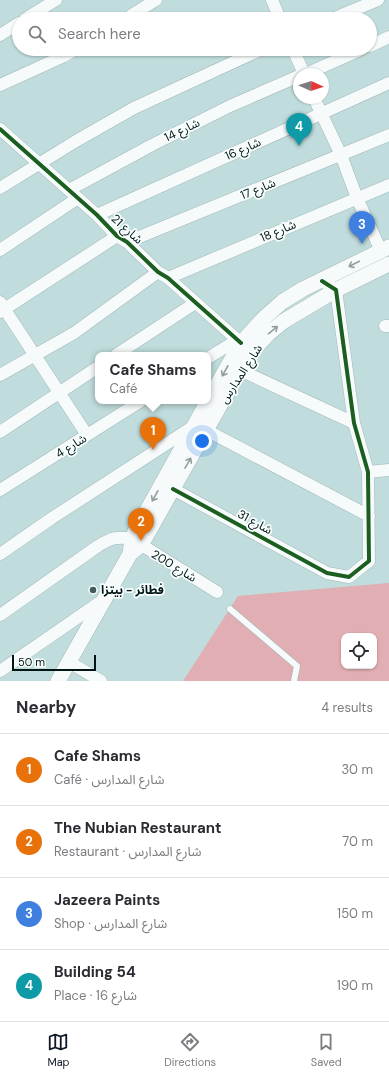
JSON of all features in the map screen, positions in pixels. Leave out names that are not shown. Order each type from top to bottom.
[{"type":"street","points":[[36,12],[56,0]]},
{"type":"street","points":[[137,12],[156,0]]},
{"type":"street","points":[[272,0],[277,12]]},
{"type":"street","points":[[349,12],[378,0]]},
{"type":"street","points":[[0,35],[12,27]]},
{"type":"street","points":[[377,43],[389,37]]},
{"type":"street","points":[[0,85],[64,56]]},
{"type":"street","points":[[0,188],[76,141],[134,108],[247,56]]},
{"type":"street","points":[[296,56],[302,68]]},
{"type":"street","points":[[319,68],[346,56]]},
{"type":"street","name":"شارع 14","points":[[0,250],[73,194],[152,145],[230,106],[293,79]]},
{"type":"street","name":"شارع 16","points":[[97,215],[389,83]]},
{"type":"street","points":[[317,104],[341,155],[357,198],[385,249]]},
{"type":"street","name":"شارع 21","points":[[0,129],[122,239],[239,341]]},
{"type":"street","name":"شارع 17","points":[[2,307],[122,239],[341,155],[389,135]]},
{"type":"street","name":"شارع 18","points":[[0,375],[74,333],[163,275],[389,185]]},
{"type":"street","name":"شارع المدارس","points":[[211,395],[239,341],[282,302],[303,289],[385,249]]},
{"type":"street","name":"شارع المدارس","points":[[58,681],[200,428],[253,350],[268,334],[296,314],[336,290],[389,264]]},
{"type":"street","points":[[0,554],[52,518],[200,428],[369,516],[368,472],[354,423],[336,290],[322,281]]},
{"type":"street","points":[[121,352],[195,303]]},
{"type":"street","points":[[2,307],[36,354],[59,393],[87,435]]},
{"type":"street","points":[[211,356],[239,341]]},
{"type":"street","points":[[0,432],[95,369]]},
{"type":"street","points":[[240,370],[354,423]]},
{"type":"street","name":"شارع 4","points":[[0,490],[136,404]]},
{"type":"street","name":"شارع المدارس","points":[[134,546],[173,489],[200,428],[207,404]]},
{"type":"street","points":[[368,472],[389,470]]},
{"type":"street","name":"شارع 31","points":[[173,489],[327,573],[349,577],[369,561],[369,516]]},
{"type":"street","points":[[0,615],[113,538],[121,537],[134,546]]},
{"type":"street","name":"شارع 200","points":[[134,546],[217,592]]},
{"type":"street","points":[[0,671],[104,600]]},
{"type":"street","points":[[69,662],[100,681]]},
{"type":"lane","points":[[230,609],[297,666],[294,681]]},
{"type":"shaded area","points":[[389,583],[389,681],[183,681],[238,596]]},
{"type":"cycle path","points":[[0,129],[97,215],[117,236],[127,242],[158,272],[168,278],[241,343]]},
{"type":"cycle path","points":[[173,489],[327,573],[349,577],[369,561],[368,472],[354,423],[336,290],[322,281]]},
{"type":"place","name":"Building 54","points":[[299,146]]},
{"type":"place","name":"Jazeera Paints","points":[[362,244]]},
{"type":"place","name":"Cafe Shams","points":[[153,450]]},
{"type":"place","name":"The Nubian Restaurant","points":[[141,541]]},
{"type":"place","name":"فطائر - بيتزا","points":[[93,590]]}]
